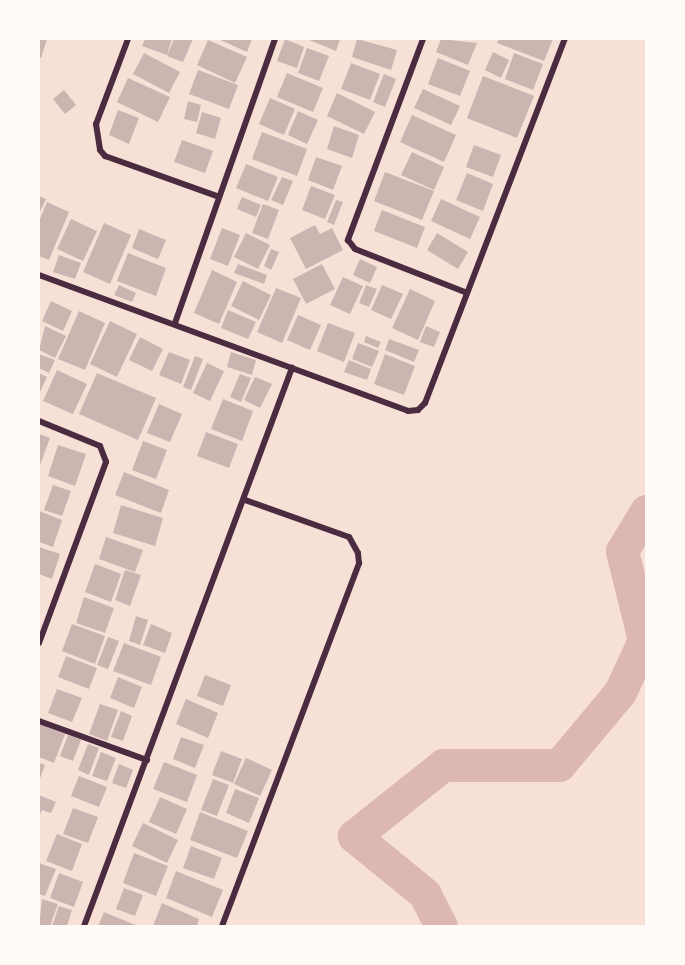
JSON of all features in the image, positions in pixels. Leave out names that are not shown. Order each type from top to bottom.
[{"type":"street","points":[[128,39],[96,124],[100,150],[105,156],[217,196]]},
{"type":"street","points":[[175,323],[217,196],[275,39]]},
{"type":"street","points":[[423,39],[348,240],[355,249],[467,293]]},
{"type":"street","points":[[39,284],[41,276],[175,323],[408,411],[418,410],[425,403],[565,39]]},
{"type":"street","points":[[84,926],[245,500],[292,368]]},
{"type":"street","points":[[39,421],[100,446],[106,462],[39,643]]},
{"type":"street","points":[[222,926],[359,564],[358,553],[349,537],[245,500]]},
{"type":"street","points":[[39,721],[147,760]]},
{"type":"building","points":[[39,39],[47,39],[41,58],[39,58]]},
{"type":"building","points":[[145,39],[172,39],[167,55],[142,46]]},
{"type":"building","points":[[174,39],[193,39],[183,62],[167,56]]},
{"type":"building","points":[[218,39],[252,39],[247,52]]},
{"type":"building","points":[[285,39],[304,47],[297,68],[277,61]]},
{"type":"building","points":[[307,39],[340,39],[336,51]]},
{"type":"building","points":[[357,39],[397,50],[391,70],[352,57]]},
{"type":"building","points":[[441,39],[477,43],[468,65],[436,52]]},
{"type":"building","points":[[499,39],[553,39],[544,61],[497,43]]},
{"type":"building","points":[[208,40],[247,57],[235,83],[197,65]]},
{"type":"building","points":[[307,48],[329,56],[319,81],[298,73]]},
{"type":"building","points":[[493,52],[509,60],[501,78],[485,70]]},
{"type":"building","points":[[144,53],[180,72],[169,93],[133,74]]},
{"type":"building","points":[[514,53],[543,64],[533,90],[505,79]]},
{"type":"building","points":[[438,58],[470,71],[460,96],[428,84]]},
{"type":"building","points":[[351,63],[380,74],[370,100],[341,89]]},
{"type":"building","points":[[198,70],[238,85],[229,109],[189,94]]},
{"type":"building","points":[[287,73],[323,88],[313,112],[277,97]]},
{"type":"building","points":[[384,74],[396,79],[385,107],[373,102]]},
{"type":"building","points":[[483,76],[534,96],[517,138],[467,118]]},
{"type":"building","points":[[128,78],[170,97],[158,122],[117,102]]},
{"type":"building","points":[[423,89],[460,106],[451,125],[414,108]]},
{"type":"building","points":[[64,90],[76,105],[65,114],[53,99]]},
{"type":"building","points":[[337,93],[375,112],[364,134],[327,116]]},
{"type":"building","points":[[270,98],[295,109],[284,135],[259,124]]},
{"type":"building","points":[[188,101],[201,105],[197,122],[184,119]]},
{"type":"building","points":[[118,110],[139,118],[129,144],[109,135]]},
{"type":"building","points":[[298,111],[318,120],[307,144],[288,135]]},
{"type":"building","points":[[202,112],[221,118],[215,139],[196,133]]},
{"type":"building","points":[[412,115],[456,135],[444,162],[400,142]]},
{"type":"building","points":[[334,126],[359,135],[352,158],[327,149]]},
{"type":"building","points":[[262,132],[307,149],[297,176],[252,159]]},
{"type":"building","points":[[182,140],[213,151],[205,173],[174,162]]},
{"type":"building","points":[[474,145],[501,155],[493,177],[466,167]]},
{"type":"building","points":[[412,152],[444,167],[434,190],[401,175]]},
{"type":"building","points":[[316,157],[342,166],[333,190],[308,180]]},
{"type":"building","points":[[246,164],[278,177],[268,201],[236,188]]},
{"type":"building","points":[[385,172],[434,191],[422,220],[374,201]]},
{"type":"building","points":[[467,173],[493,184],[483,211],[456,200]]},
{"type":"building","points":[[282,177],[293,181],[283,205],[271,200]]},
{"type":"building","points":[[311,186],[335,195],[325,219],[302,210]]},
{"type":"building","points":[[39,196],[46,199],[39,214]]},
{"type":"building","points":[[242,197],[261,205],[256,217],[237,209]]},
{"type":"building","points":[[441,199],[480,217],[470,239],[431,221]]},
{"type":"building","points":[[336,200],[343,202],[334,225],[327,222]]},
{"type":"building","points":[[47,202],[69,212],[49,260],[39,256],[39,221]]},
{"type":"building","points":[[263,204],[279,210],[268,239],[252,233]]},
{"type":"building","points":[[382,210],[425,227],[417,248],[374,231]]},
{"type":"building","points":[[71,219],[97,231],[83,261],[57,249]]},
{"type":"building","points":[[104,223],[131,235],[110,284],[83,272]]},
{"type":"building","points":[[315,225],[320,234],[332,228],[343,250],[306,269],[290,238]]},
{"type":"building","points":[[222,228],[240,235],[228,266],[210,259]]},
{"type":"building","points":[[139,229],[166,240],[158,259],[132,248]]},
{"type":"building","points":[[246,233],[270,245],[258,269],[234,257]]},
{"type":"building","points":[[437,233],[468,252],[458,269],[427,250]]},
{"type":"building","points":[[271,249],[279,252],[271,270],[264,266]]},
{"type":"building","points":[[128,253],[166,268],[156,296],[117,281]]},
{"type":"building","points":[[59,255],[81,263],[75,279],[53,272]]},
{"type":"building","points":[[360,259],[377,267],[370,283],[353,275]]},
{"type":"building","points":[[238,264],[267,275],[264,284],[234,273]]},
{"type":"building","points":[[322,264],[335,289],[306,304],[293,279]]},
{"type":"building","points":[[212,270],[237,282],[219,324],[194,313]]},
{"type":"building","points":[[343,277],[363,286],[350,314],[330,305]]},
{"type":"building","points":[[243,281],[271,295],[259,320],[231,306]]},
{"type":"building","points":[[119,285],[136,293],[132,302],[114,295]]},
{"type":"building","points":[[366,285],[377,289],[369,307],[359,303]]},
{"type":"building","points":[[382,285],[403,294],[391,319],[371,310]]},
{"type":"building","points":[[276,288],[301,298],[282,343],[257,332]]},
{"type":"building","points":[[410,289],[435,301],[418,340],[392,328]]},
{"type":"building","points":[[51,301],[72,311],[63,331],[42,321]]},
{"type":"building","points":[[228,310],[256,322],[248,339],[221,328]]},
{"type":"building","points":[[79,311],[105,323],[85,370],[58,359]]},
{"type":"building","points":[[298,315],[321,325],[310,350],[287,340]]},
{"type":"building","points":[[110,321],[137,334],[117,377],[90,364]]},
{"type":"building","points":[[328,323],[355,333],[344,362],[317,351]]},
{"type":"building","points":[[45,326],[66,336],[55,358],[39,350]]},
{"type":"building","points":[[426,326],[440,332],[434,347],[420,342]]},
{"type":"building","points":[[366,336],[381,342],[378,348],[364,342]]},
{"type":"building","points":[[140,337],[163,349],[152,371],[129,360]]},
{"type":"building","points":[[389,339],[419,350],[414,362],[385,350]]},
{"type":"building","points":[[358,343],[379,351],[372,367],[352,359]]},
{"type":"building","points":[[169,352],[190,360],[181,384],[159,375]]},
{"type":"building","points":[[231,352],[256,360],[252,375],[227,367]]},
{"type":"building","points":[[39,354],[55,360],[49,373],[39,368]]},
{"type":"building","points":[[385,354],[415,366],[404,395],[374,384]]},
{"type":"building","points":[[195,356],[203,359],[191,390],[183,387]]},
{"type":"building","points":[[349,360],[371,369],[367,380],[344,372]]},
{"type":"building","points":[[207,363],[224,371],[210,401],[193,393]]},
{"type":"building","points":[[57,370],[87,384],[73,414],[43,401]]},
{"type":"building","points":[[39,373],[47,377],[39,394]]},
{"type":"building","points":[[97,373],[156,398],[138,440],[79,414]]},
{"type":"building","points":[[240,374],[251,378],[241,402],[230,397]]},
{"type":"building","points":[[255,377],[272,384],[260,408],[244,400]]},
{"type":"building","points":[[223,399],[253,411],[242,441],[211,429]]},
{"type":"building","points":[[159,404],[182,414],[170,442],[147,433]]},
{"type":"building","points":[[206,432],[238,444],[229,468],[197,456]]},
{"type":"building","points":[[39,434],[50,438],[39,468]]},
{"type":"building","points":[[143,441],[167,450],[156,479],[132,470]]},
{"type":"building","points":[[58,445],[86,454],[75,486],[48,476]]},
{"type":"building","points":[[124,472],[169,490],[161,513],[115,495]]},
{"type":"building","points":[[53,485],[71,491],[62,516],[44,510]]},
{"type":"building","points":[[121,505],[163,518],[155,546],[113,533]]},
{"type":"building","points":[[39,511],[62,520],[53,547],[39,542]]},
{"type":"building","points":[[106,537],[143,550],[135,572],[99,559]]},
{"type":"building","points":[[39,547],[60,554],[52,579],[39,574]]},
{"type":"building","points":[[95,564],[121,574],[111,602],[85,592]]},
{"type":"building","points":[[125,570],[141,575],[130,606],[115,600]]},
{"type":"building","points":[[84,597],[114,608],[105,633],[76,623]]},
{"type":"building","points":[[136,616],[148,620],[140,645],[129,641]]},
{"type":"building","points":[[72,624],[105,636],[95,664],[62,651]]},
{"type":"building","points":[[151,624],[172,633],[165,653],[143,645]]},
{"type":"building","points":[[108,637],[119,641],[108,669],[97,665]]},
{"type":"building","points":[[124,643],[161,657],[151,685],[113,671]]},
{"type":"building","points":[[66,656],[97,668],[89,689],[58,677]]},
{"type":"building","points":[[205,675],[231,685],[223,706],[197,696]]},
{"type":"building","points":[[118,677],[142,687],[134,708],[110,698]]},
{"type":"building","points":[[57,689],[82,698],[72,722],[48,713]]},
{"type":"building","points":[[186,699],[218,713],[208,738],[176,724]]},
{"type":"building","points":[[100,704],[118,710],[107,741],[89,734]]},
{"type":"building","points":[[121,711],[132,716],[123,741],[111,737]]},
{"type":"building","points":[[39,724],[65,734],[54,763],[39,757]]},
{"type":"building","points":[[68,735],[81,740],[73,761],[60,756]]},
{"type":"building","points":[[181,737],[204,745],[195,768],[173,759]]},
{"type":"building","points":[[88,744],[99,748],[89,775],[78,770]]},
{"type":"building","points":[[221,751],[242,759],[233,783],[212,775]]},
{"type":"building","points":[[101,752],[116,758],[107,781],[92,776]]},
{"type":"building","points":[[246,758],[272,770],[260,796],[234,784]]},
{"type":"building","points":[[164,762],[197,775],[187,802],[153,789]]},
{"type":"building","points":[[39,763],[45,765],[39,781]]},
{"type":"building","points":[[119,764],[133,770],[126,788],[112,783]]},
{"type":"building","points":[[79,776],[107,787],[99,807],[71,796]]},
{"type":"building","points":[[213,779],[229,785],[217,816],[201,810]]},
{"type":"building","points":[[235,789],[259,798],[249,823],[226,813]]},
{"type":"building","points":[[39,795],[56,802],[51,813],[42,810],[39,816]]},
{"type":"building","points":[[160,797],[187,809],[176,834],[149,822]]},
{"type":"building","points":[[73,808],[98,817],[88,843],[63,834]]},
{"type":"building","points":[[200,812],[248,831],[237,858],[190,840]]},
{"type":"building","points":[[143,823],[178,840],[167,863],[132,846]]},
{"type":"building","points":[[57,834],[82,844],[72,871],[46,861]]},
{"type":"building","points":[[191,846],[222,858],[214,879],[183,868]]},
{"type":"building","points":[[134,853],[168,866],[156,896],[123,883]]},
{"type":"building","points":[[39,863],[56,869],[45,896],[39,894]]},
{"type":"building","points":[[176,871],[223,890],[212,917],[166,898]]},
{"type":"building","points":[[59,873],[83,882],[74,907],[50,898]]},
{"type":"building","points":[[124,888],[143,895],[135,916],[116,909]]},
{"type":"building","points":[[42,899],[58,904],[50,926],[39,926]]},
{"type":"building","points":[[162,903],[199,919],[197,926],[153,926]]},
{"type":"building","points":[[59,906],[72,910],[67,926],[52,926]]},
{"type":"building","points":[[104,912],[138,926],[98,926]]},
{"type":"waterway","points":[[441,926],[425,894],[354,836],[443,765],[559,765],[620,692],[644,640],[622,551],[646,511]]}]
